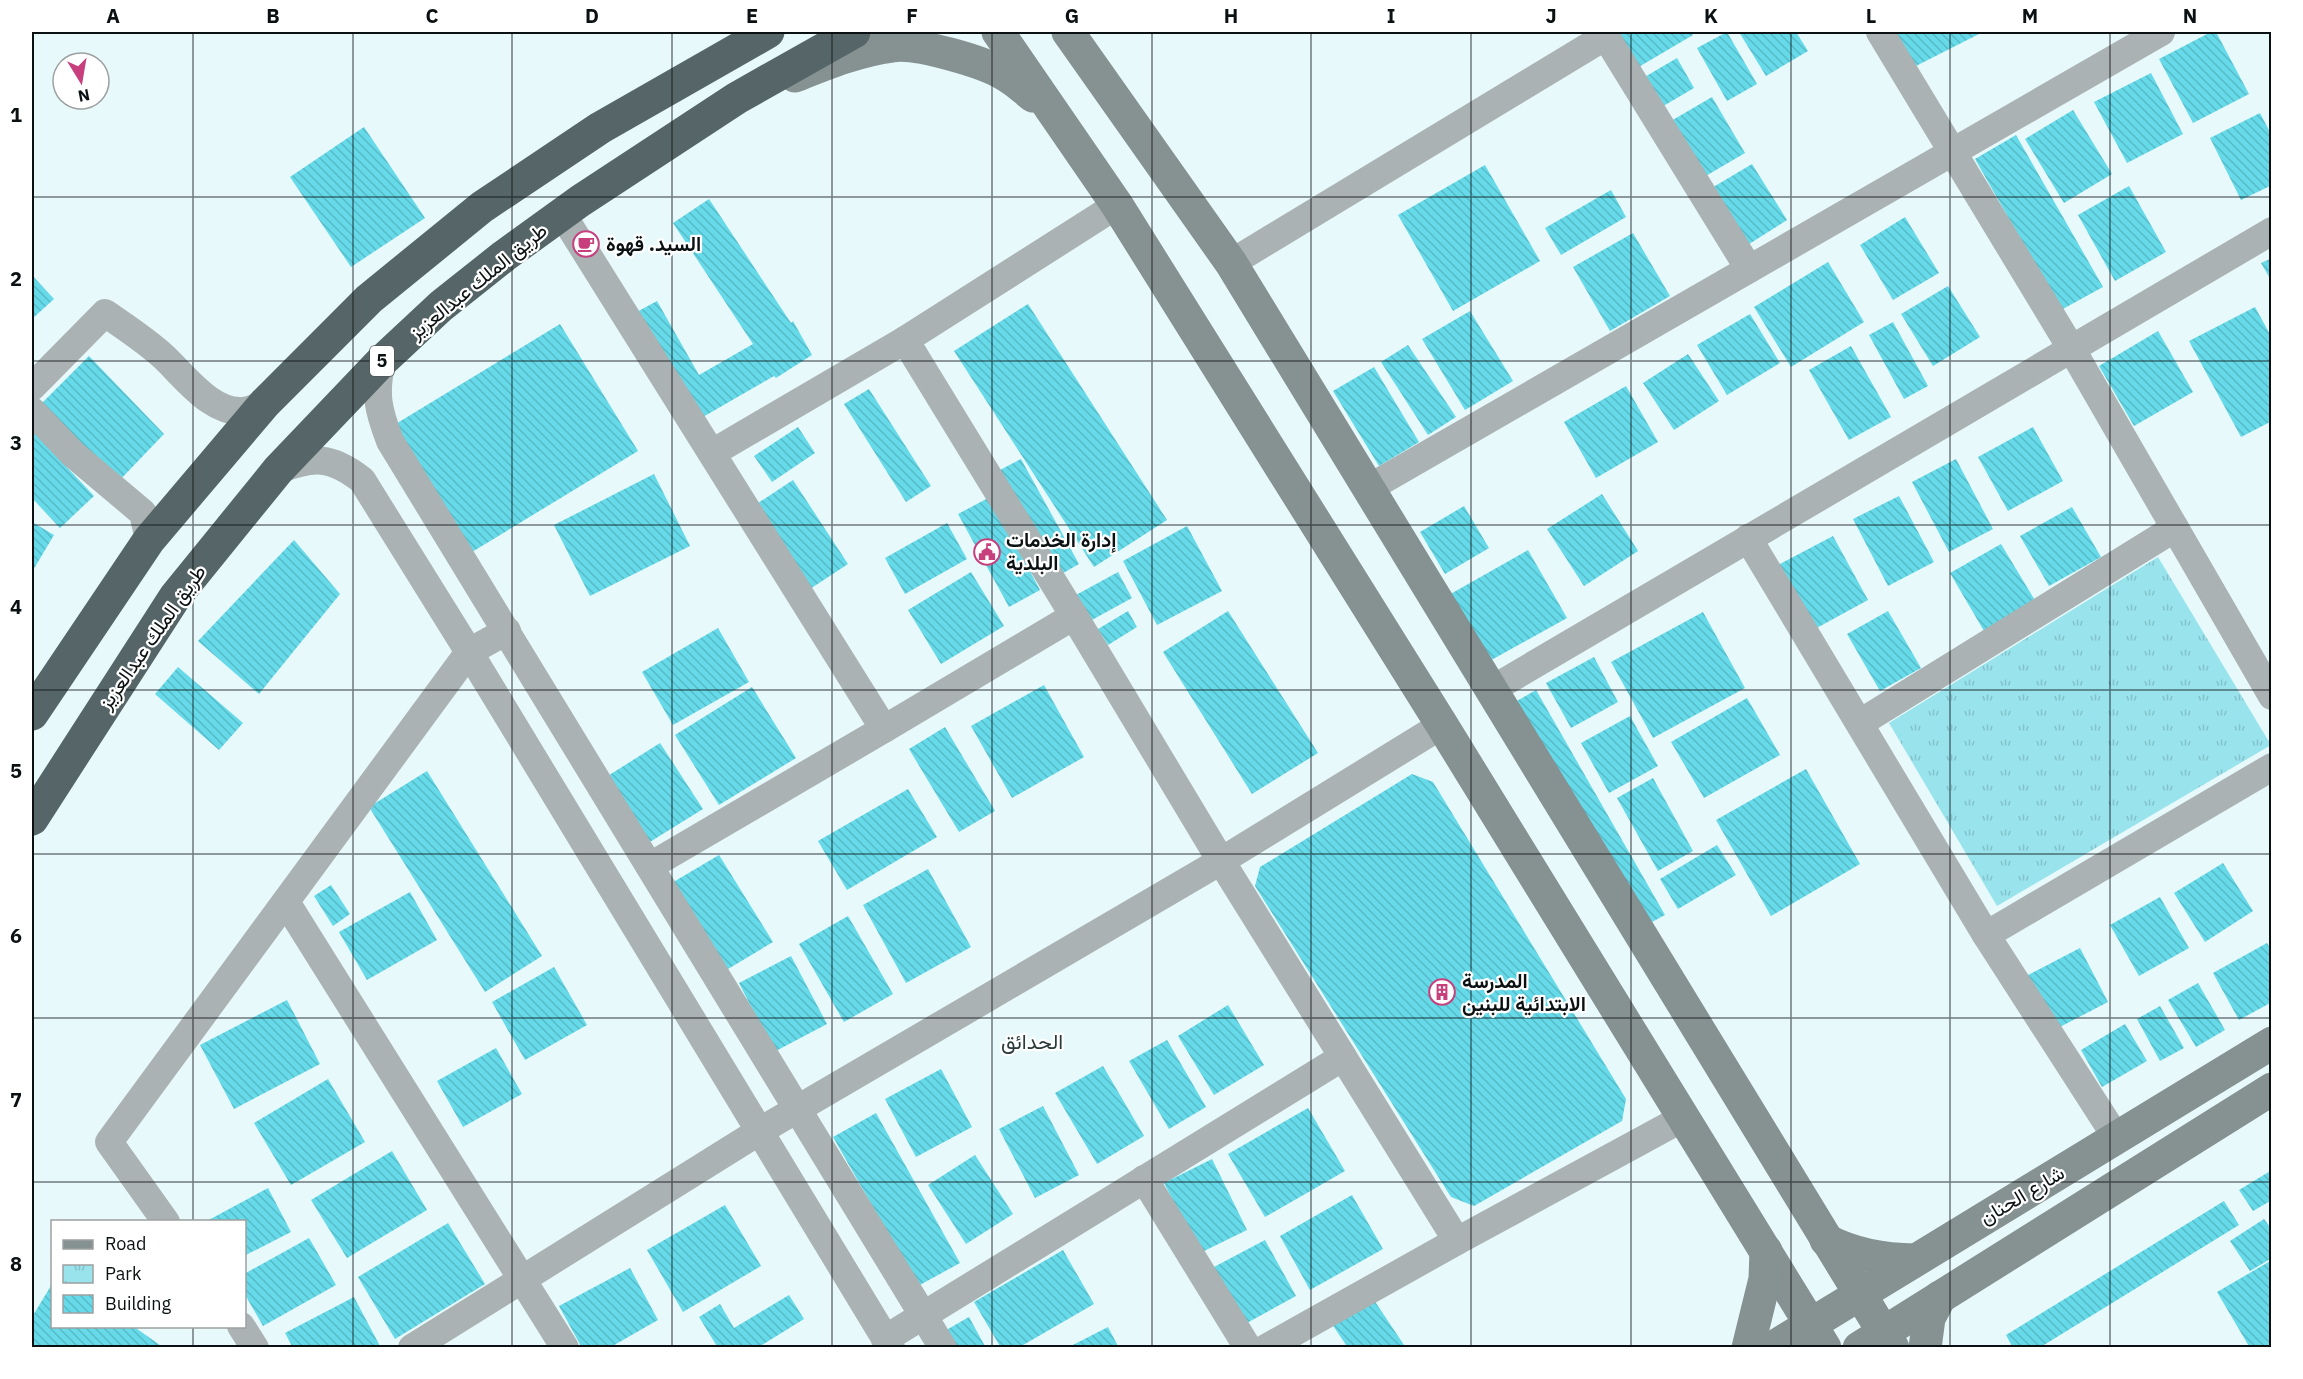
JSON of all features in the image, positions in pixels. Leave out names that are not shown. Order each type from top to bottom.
[{"type":"highway","points":[[32,714],[149,540],[265,403],[369,299],[482,207],[600,128],[768,32]]},
{"type":"highway","name":"طريق الملك عبدالعزيز","points":[[32,819],[175,597],[278,470],[382,361],[441,306],[562,214],[737,98],[854,32]]},
{"type":"main road","points":[[715,62],[750,32]]},
{"type":"main road","points":[[998,32],[1118,205],[1442,725],[1817,1336]]},
{"type":"main road","points":[[1076,39],[1231,263],[1859,1294],[1878,1342],[1940,1297],[2271,1089]]},
{"type":"main road","points":[[737,98],[831,62],[893,45],[939,51],[976,62],[1006,75],[1053,112]]},
{"type":"main road","name":"شارع الحنان","points":[[1772,1347],[1817,1336],[1859,1294],[2271,1043]]},
{"type":"main road","points":[[1826,1240],[1843,1249],[1894,1260],[1915,1260]]},
{"type":"main road","points":[[1748,1347],[1765,1279],[1766,1251]]},
{"type":"main road","points":[[1925,1347],[1929,1318],[1940,1297]]},
{"type":"street","points":[[1880,32],[2071,348],[2271,696]]},
{"type":"street","points":[[1369,488],[2162,32]]},
{"type":"street","points":[[1231,263],[1605,34],[1749,269]]},
{"type":"street","points":[[712,453],[905,340],[1118,205]]},
{"type":"street","points":[[562,214],[884,729]]},
{"type":"street","points":[[1491,690],[2271,231]]},
{"type":"street","points":[[32,387],[105,313],[163,357],[210,401],[231,410],[247,411],[265,403]]},
{"type":"street","points":[[905,340],[1221,861],[1457,1241]]},
{"type":"street","points":[[382,361],[377,381],[377,399],[380,416],[390,441],[943,1347]]},
{"type":"street","points":[[32,411],[73,454],[143,513],[149,540]]},
{"type":"street","points":[[278,470],[302,460],[324,460],[344,466],[362,480],[469,652],[888,1343],[924,1315],[1342,1056]]},
{"type":"street","points":[[378,504],[413,479]]},
{"type":"street","points":[[1860,723],[2175,528]]},
{"type":"street","points":[[1748,538],[1986,935],[2116,1137]]},
{"type":"street","points":[[650,866],[1074,616]]},
{"type":"street","points":[[165,1220],[110,1142],[469,652],[507,631]]},
{"type":"street","points":[[412,1347],[760,1131],[1221,861],[1442,725]]},
{"type":"street","points":[[1986,935],[2271,767]]},
{"type":"street","points":[[286,902],[565,1347]]},
{"type":"street","points":[[1266,1347],[1683,1118]]},
{"type":"street","points":[[1144,1179],[1248,1347]]},
{"type":"street","points":[[241,1328],[255,1347]]},
{"type":"green space","points":[[2158,557],[2271,745],[1997,906],[1889,723]]},
{"type":"building","points":[[1616,32],[1691,32],[1693,35],[1637,68]]},
{"type":"building","points":[[1727,32],[1757,84],[1727,101],[1697,48]]},
{"type":"building","points":[[1739,32],[1796,32],[1808,51],[1766,76]]},
{"type":"building","points":[[1893,32],[1983,32],[1912,68]]},
{"type":"building","points":[[2211,32],[2216,32],[2249,94],[2193,123],[2159,59]]},
{"type":"building","points":[[1677,58],[1694,88],[1660,108],[1643,78]]},
{"type":"building","points":[[2151,73],[2183,134],[2127,163],[2094,102]]},
{"type":"building","points":[[1712,97],[1745,153],[1704,177],[1671,121]]},
{"type":"building","points":[[2073,110],[2112,174],[2064,203],[2025,139]]},
{"type":"building","points":[[2260,113],[2272,136],[2272,185],[2241,200],[2210,138]]},
{"type":"building","points":[[364,127],[425,218],[351,267],[290,177]]},
{"type":"building","points":[[2016,135],[2103,287],[2061,310],[1975,159]]},
{"type":"building","points":[[1752,164],[1787,220],[1746,246],[1710,189]]},
{"type":"building","points":[[1485,165],[1540,261],[1453,311],[1398,215]]},
{"type":"building","points":[[2129,186],[2166,252],[2115,281],[2078,215]]},
{"type":"building","points":[[1611,190],[1626,217],[1561,255],[1545,228]]},
{"type":"building","points":[[709,199],[791,323],[793,321],[812,355],[776,378],[774,376],[696,421],[635,313],[657,301],[699,375],[753,344],[673,223]]},
{"type":"building","points":[[1905,217],[1939,273],[1893,300],[1860,245]]},
{"type":"building","points":[[1633,233],[1670,296],[1610,331],[1573,267]]},
{"type":"building","points":[[2272,258],[2272,282],[2261,263]]},
{"type":"building","points":[[1828,262],[1864,322],[1791,367],[1754,307]]},
{"type":"building","points":[[32,275],[54,299],[32,319]]},
{"type":"building","points":[[1948,286],[1980,337],[1933,366],[1901,314]]},
{"type":"building","points":[[1028,304],[1167,520],[1094,567],[954,351]]},
{"type":"building","points":[[2255,307],[2272,338],[2272,421],[2241,437],[2189,341]]},
{"type":"building","points":[[1470,311],[1513,381],[1465,410],[1422,339]]},
{"type":"building","points":[[1750,314],[1780,363],[1727,395],[1697,345]]},
{"type":"building","points":[[1893,322],[1928,386],[1904,399],[1869,335]]},
{"type":"building","points":[[560,324],[638,451],[472,552],[394,425]]},
{"type":"building","points":[[2158,331],[2193,392],[2134,426],[2099,366]]},
{"type":"building","points":[[1408,345],[1456,417],[1428,435],[1381,362]]},
{"type":"building","points":[[1851,346],[1891,417],[1849,440],[1809,370]]},
{"type":"building","points":[[1688,354],[1719,401],[1674,430],[1643,383]]},
{"type":"building","points":[[89,356],[164,434],[117,483],[42,403]]},
{"type":"building","points":[[1374,367],[1419,442],[1379,466],[1333,391]]},
{"type":"building","points":[[1626,386],[1658,442],[1596,478],[1564,422]]},
{"type":"building","points":[[869,389],[931,486],[906,502],[844,404]]},
{"type":"building","points":[[798,427],[815,453],[772,482],[754,456]]},
{"type":"building","points":[[2033,427],[2063,481],[2008,511],[1978,457]]},
{"type":"building","points":[[32,430],[94,496],[60,528],[32,498]]},
{"type":"building","points":[[1021,459],[1079,564],[1058,576],[1000,470]]},
{"type":"building","points":[[1956,459],[1993,529],[1949,552],[1912,482]]},
{"type":"building","points":[[654,474],[690,546],[590,596],[554,525]]},
{"type":"building","points":[[793,480],[848,564],[807,591],[752,507]]},
{"type":"building","points":[[1602,494],[1638,551],[1584,586],[1547,529]]},
{"type":"building","points":[[1899,496],[1934,562],[1888,586],[1853,519]]},
{"type":"building","points":[[990,497],[1040,590],[1009,607],[958,514]]},
{"type":"building","points":[[1464,506],[1489,548],[1445,574],[1420,532]]},
{"type":"building","points":[[2072,507],[2101,557],[2049,586],[2020,536]]},
{"type":"building","points":[[32,522],[54,535],[32,572]]},
{"type":"building","points":[[947,523],[967,559],[905,594],[885,558]]},
{"type":"building","points":[[1187,526],[1222,591],[1157,625],[1123,561]]},
{"type":"building","points":[[1833,536],[1868,600],[1813,630],[1778,565]]},
{"type":"building","points":[[294,540],[340,594],[259,694],[198,641]]},
{"type":"building","points":[[2001,544],[2036,602],[1984,631],[1950,573]]},
{"type":"building","points":[[1528,550],[1567,618],[1486,663],[1447,596]]},
{"type":"building","points":[[971,572],[1004,626],[941,664],[908,610]]},
{"type":"building","points":[[1118,572],[1132,598],[1090,621],[1076,595]]},
{"type":"building","points":[[1128,611],[1137,627],[1108,645],[1098,629]]},
{"type":"building","points":[[1228,611],[1318,753],[1252,794],[1163,652]]},
{"type":"building","points":[[1888,611],[1921,668],[1880,691],[1847,634]]},
{"type":"building","points":[[1703,612],[1745,688],[1653,738],[1611,662]]},
{"type":"building","points":[[718,628],[749,682],[673,725],[642,672]]},
{"type":"building","points":[[1594,657],[1618,702],[1571,728],[1546,683]]},
{"type":"building","points":[[178,667],[243,723],[219,750],[155,694]]},
{"type":"building","points":[[1044,685],[1084,757],[1012,798],[971,726]]},
{"type":"building","points":[[752,687],[796,758],[719,805],[675,735]]},
{"type":"building","points":[[1536,690],[1665,915],[1639,929],[1510,705]]},
{"type":"building","points":[[1747,698],[1780,755],[1704,798],[1671,742]]},
{"type":"building","points":[[1630,716],[1658,766],[1609,793],[1581,743]]},
{"type":"building","points":[[945,727],[995,811],[959,832],[909,749]]},
{"type":"building","points":[[660,743],[703,809],[645,845],[603,779]]},
{"type":"building","points":[[1806,769],[1860,864],[1771,916],[1716,820]]},
{"type":"building","points":[[427,771],[542,956],[485,992],[369,807]]},
{"type":"building","name":"المدرسة الابتدائية للبنين","points":[[1412,774],[1433,782],[1626,1099],[1622,1121],[1474,1206],[1451,1197],[1255,886],[1260,867]]},
{"type":"building","points":[[1653,778],[1693,851],[1658,871],[1617,798]]},
{"type":"building","points":[[908,789],[937,837],[847,890],[818,841]]},
{"type":"building","points":[[1717,845],[1736,875],[1678,909],[1660,879]]},
{"type":"building","points":[[719,855],[773,942],[723,972],[670,884]]},
{"type":"building","points":[[2223,863],[2253,911],[2205,942],[2174,893]]},
{"type":"building","points":[[928,869],[971,947],[906,983],[863,905]]},
{"type":"building","points":[[331,885],[350,914],[333,926],[314,896]]},
{"type":"building","points":[[410,892],[437,940],[367,980],[339,932]]},
{"type":"building","points":[[2160,897],[2189,948],[2139,976],[2110,925]]},
{"type":"building","points":[[848,916],[893,994],[844,1022],[799,944]]},
{"type":"building","points":[[2267,943],[2272,951],[2272,1002],[2239,1020],[2213,973]]},
{"type":"building","points":[[2080,948],[2108,1002],[2056,1029],[2028,975]]},
{"type":"building","points":[[791,956],[827,1024],[774,1052],[739,983]]},
{"type":"building","points":[[554,967],[587,1025],[525,1060],[492,1002]]},
{"type":"building","points":[[2198,983],[2225,1030],[2196,1047],[2168,1000]]},
{"type":"building","points":[[287,1000],[320,1064],[234,1109],[200,1045]]},
{"type":"building","points":[[1228,1005],[1264,1065],[1214,1095],[1178,1036]]},
{"type":"building","points":[[2160,1006],[2184,1048],[2160,1061],[2137,1019]]},
{"type":"building","points":[[2125,1024],[2147,1061],[2102,1087],[2081,1050]]},
{"type":"building","points":[[1167,1040],[1206,1107],[1169,1129],[1129,1061]]},
{"type":"building","points":[[496,1048],[522,1094],[463,1127],[437,1081]]},
{"type":"building","points":[[1103,1066],[1144,1136],[1097,1164],[1055,1093]]},
{"type":"building","points":[[941,1069],[972,1127],[916,1157],[885,1099]]},
{"type":"building","points":[[328,1079],[365,1142],[291,1185],[254,1123]]},
{"type":"building","points":[[1043,1106],[1079,1175],[1035,1198],[999,1129]]},
{"type":"building","points":[[1308,1108],[1345,1171],[1265,1217],[1228,1154]]},
{"type":"building","points":[[876,1113],[960,1263],[918,1286],[833,1137]]},
{"type":"building","points":[[392,1151],[427,1210],[347,1258],[311,1200]]},
{"type":"building","points":[[975,1155],[1013,1214],[966,1244],[928,1185]]},
{"type":"building","points":[[1212,1159],[1247,1230],[1200,1253],[1164,1183]]},
{"type":"building","points":[[2272,1170],[2272,1200],[2253,1211],[2239,1190]]},
{"type":"building","points":[[268,1188],[291,1232],[246,1255],[246,1220],[209,1220]]},
{"type":"building","points":[[1352,1195],[1383,1249],[1310,1290],[1280,1236]]},
{"type":"building","points":[[2224,1201],[2239,1225],[2039,1348],[2013,1348],[2006,1335]]},
{"type":"building","points":[[725,1205],[761,1266],[683,1312],[647,1250]]},
{"type":"building","points":[[2264,1219],[2272,1230],[2272,1258],[2250,1271],[2230,1241]]},
{"type":"building","points":[[448,1223],[485,1284],[395,1339],[358,1277]]},
{"type":"building","points":[[309,1238],[336,1285],[263,1326],[246,1296],[246,1273]]},
{"type":"building","points":[[1265,1240],[1296,1296],[1245,1324],[1214,1267]]},
{"type":"building","points":[[1063,1250],[1094,1304],[1018,1348],[1001,1348],[974,1302]]},
{"type":"building","points":[[2272,1260],[2272,1348],[2250,1348],[2217,1292]]},
{"type":"building","points":[[630,1268],[658,1320],[609,1348],[582,1348],[559,1306]]},
{"type":"building","points":[[51,1286],[51,1328],[136,1328],[164,1348],[32,1348],[32,1317]]},
{"type":"building","points":[[789,1295],[804,1319],[757,1348],[718,1348],[699,1317],[720,1304],[734,1328]]},
{"type":"building","points":[[354,1297],[381,1348],[293,1348],[285,1333]]},
{"type":"building","points":[[1374,1300],[1406,1348],[1348,1348],[1332,1324]]},
{"type":"building","points":[[969,1317],[986,1348],[949,1348],[941,1333]]},
{"type":"building","points":[[1108,1327],[1119,1348],[1067,1348]]},
{"type":"place","name":"السيد. قهوة","points":[[586,244]]},
{"type":"place","name":"إدارة الخدمات البلدية","points":[[987,552]]},
{"type":"place","name":"المدرسة الابتدائية للبنين","points":[[1442,992]]},
{"type":"district","name":"الحدائق","points":[[1032,1042]]}]
